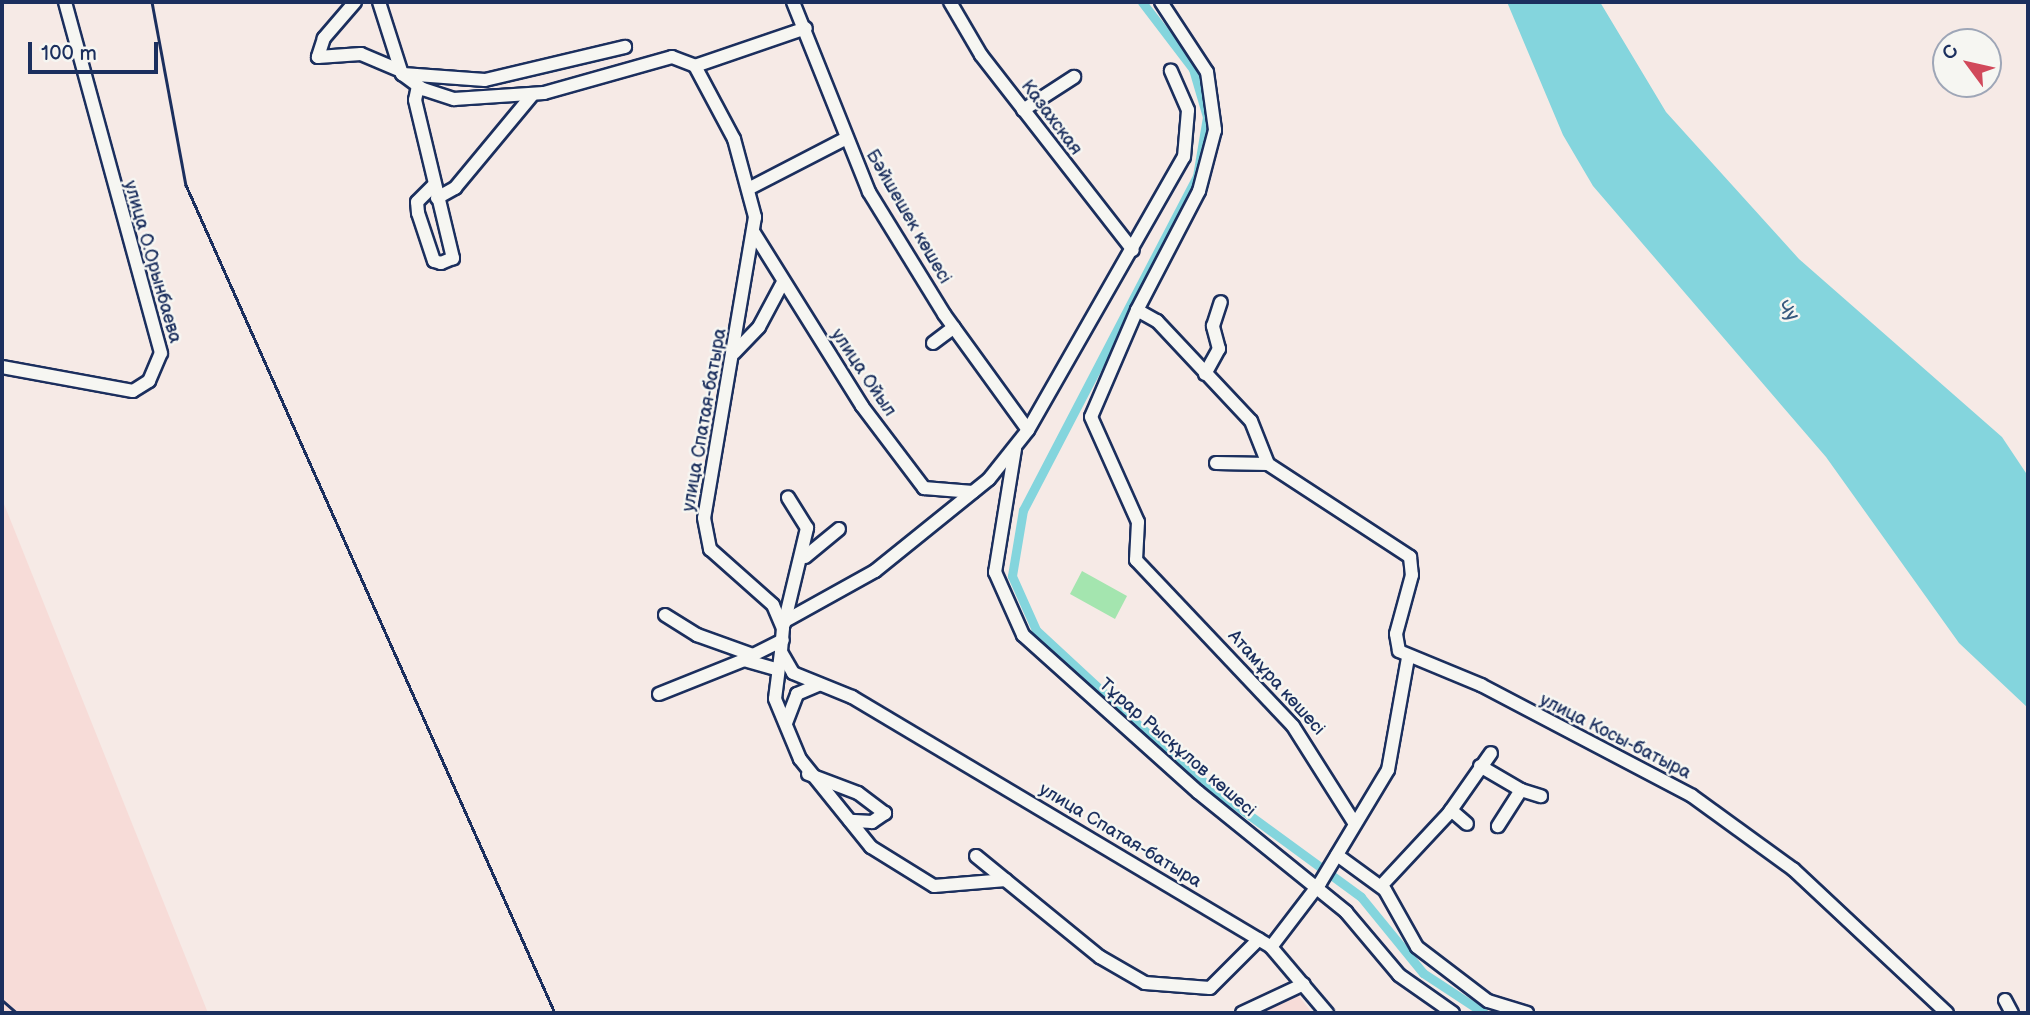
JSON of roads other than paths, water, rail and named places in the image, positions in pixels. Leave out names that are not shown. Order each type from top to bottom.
[{"type":"street","name":"улица О.Орынбаева","points":[[2,367],[133,391],[149,381],[161,353],[65,2]]},
{"type":"street","points":[[355,2],[324,38],[318,57],[361,54],[402,72],[452,80],[551,69],[625,47]]},
{"type":"street","points":[[379,2],[402,72],[418,86],[443,95],[490,100],[533,94],[672,57],[695,66],[806,28]]},
{"type":"street","name":"Бәйшешек көшесі","points":[[793,2],[806,28],[845,139],[869,192],[954,327],[1028,430]]},
{"type":"street","name":"Казахская","points":[[950,2],[1023,110],[1133,250]]},
{"type":"street","name":"Атамұра көшесі","points":[[1161,2],[1207,72],[1215,106],[1213,150],[1199,191],[1137,310],[1091,417],[1138,522],[1136,560],[1151,580],[1293,726],[1355,824]]},
{"type":"street","name":"улица Спатая-батыра","points":[[695,66],[734,139],[750,188],[754,233],[704,518],[710,549],[773,605],[793,673],[852,697],[1259,939],[1271,947],[1327,1013]]},
{"type":"street","points":[[659,694],[748,658],[783,635],[875,571],[973,492],[1015,449],[1133,250],[1186,146],[1188,110],[1171,71]]},
{"type":"street","points":[[1023,110],[1074,77]]},
{"type":"street","points":[[443,95],[452,80]]},
{"type":"street","points":[[418,86],[436,192],[453,258],[441,263],[434,261],[417,202],[436,192],[455,188],[533,94]]},
{"type":"street","points":[[750,188],[845,139]]},
{"type":"street","name":"улица Ойыл","points":[[754,233],[771,251],[783,282],[924,488],[973,492]]},
{"type":"street","points":[[734,353],[759,327],[783,282]]},
{"type":"street","points":[[1205,373],[1219,349],[1213,326],[1221,302]]},
{"type":"street","points":[[1137,310],[1157,321],[1251,421],[1268,464]]},
{"type":"street","points":[[933,343],[954,327]]},
{"type":"street","name":"Тұрар Рысқұлов көшесі","points":[[1015,449],[995,572],[1023,635],[1198,792],[1318,885],[1398,975],[1453,1013]]},
{"type":"street","points":[[1216,463],[1268,464],[1410,557],[1412,575],[1396,634],[1408,658],[1394,756],[1335,859],[1271,947]]},
{"type":"street","points":[[788,498],[807,528],[804,557],[775,669],[775,699],[808,774],[871,847],[934,886],[1006,880]]},
{"type":"street","points":[[804,557],[839,529]]},
{"type":"street","points":[[665,615],[775,669]]},
{"type":"street","name":"улица Косы-батыра","points":[[1408,658],[1481,685],[1692,796],[1793,869],[1947,1013]]},
{"type":"street","points":[[786,723],[797,694],[818,685]]},
{"type":"street","points":[[1381,886],[1451,810],[1491,753]]},
{"type":"street","points":[[1480,766],[1521,790],[1541,796]]},
{"type":"street","points":[[808,774],[858,793],[885,813],[872,822],[850,821]]},
{"type":"street","points":[[1498,826],[1521,790]]},
{"type":"street","points":[[1451,810],[1467,824]]},
{"type":"street","points":[[976,856],[1100,957],[1145,983],[1210,988],[1259,939]]},
{"type":"street","points":[[1335,859],[1381,886],[1417,947],[1488,1001],[1527,1013]]},
{"type":"street","points":[[1242,1013],[1304,984]]},
{"type":"street","points":[[2005,1000],[2012,1013]]},
{"type":"water","name":"Чу","points":[[1507,2],[1600,2],[1666,112],[1799,259],[2002,437],[2028,476],[2028,708],[1959,643],[1826,457],[1593,186],[1563,135]]},
{"type":"waterway","points":[[1142,2],[1193,69],[1207,117],[1197,176],[1023,510],[1012,576],[1036,630],[1185,768],[1361,897],[1423,973],[1484,1013]]},
{"type":"railway","points":[[152,2],[186,185],[555,1013]]},
{"type":"railway","points":[[2,1000],[17,1013]]}]
